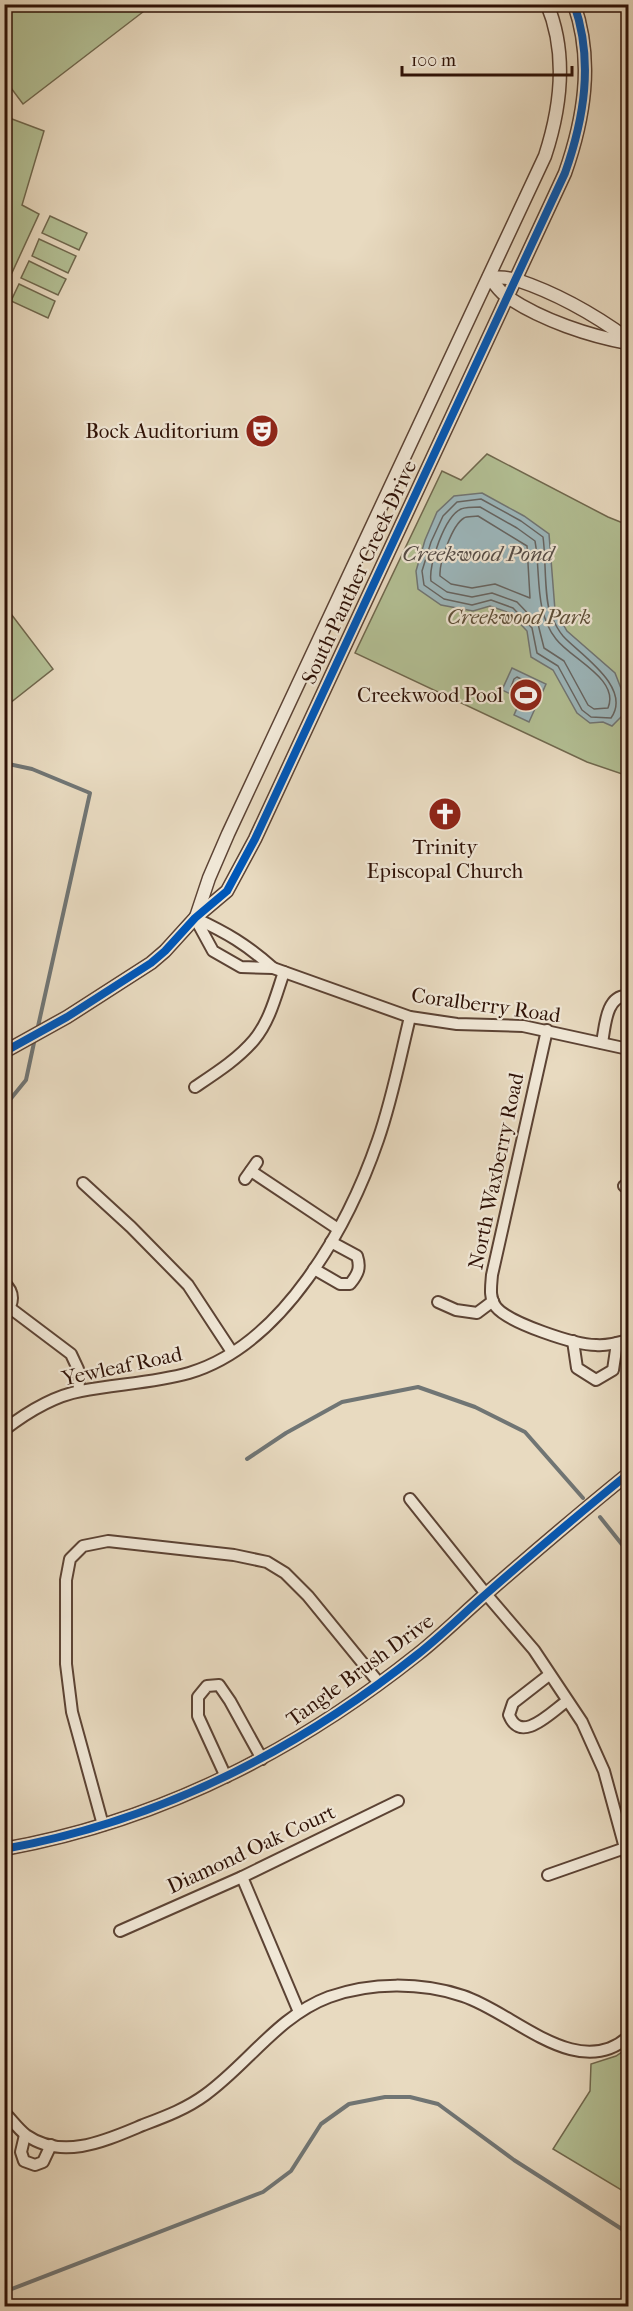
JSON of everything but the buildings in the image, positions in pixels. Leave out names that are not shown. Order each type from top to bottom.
[{"type":"street","name":"South Panther Creek Drive","points":[[195,918],[209,878],[233,824],[545,156],[553,131],[560,74],[558,42],[547,4]]},
{"type":"street","name":"South Panther Creek Drive","points":[[4,1052],[28,1040],[151,963],[176,941],[195,918],[227,891],[255,839],[565,173],[577,138],[584,104],[585,71],[582,40],[574,4]]},
{"type":"street","points":[[489,277],[515,279],[574,306],[628,341]]},
{"type":"street","points":[[489,277],[507,297],[592,336],[628,341]]},
{"type":"street","name":"Coralberry Road","points":[[195,918],[213,951],[241,967],[273,968],[410,1017],[457,1023],[523,1026],[628,1049]]},
{"type":"street","name":"Coralberry Road","points":[[195,918],[231,934],[273,968]]},
{"type":"street","points":[[195,1087],[225,1066],[255,1039],[271,1011],[284,972]]},
{"type":"street","points":[[602,1043],[607,1014],[615,1000],[628,996]]},
{"type":"street","name":"Yewleaf Road","points":[[4,1430],[34,1410],[80,1391],[195,1371],[232,1352],[269,1323],[314,1269],[358,1190],[378,1140],[410,1017]]},
{"type":"street","name":"North Waxberry Road","points":[[547,1030],[492,1275],[490,1294],[495,1306],[505,1316],[516,1322],[595,1346],[617,1343]]},
{"type":"street","points":[[251,1170],[338,1229]]},
{"type":"street","points":[[83,1183],[131,1227],[188,1285],[232,1352]]},
{"type":"street","points":[[314,1269],[340,1284],[350,1284],[358,1274],[360,1264],[357,1256],[331,1242]]},
{"type":"street","points":[[4,1283],[12,1296],[7,1310],[71,1353],[78,1370],[80,1391]]},
{"type":"street","points":[[438,1302],[456,1310],[477,1313],[493,1300]]},
{"type":"street","points":[[573,1341],[577,1368],[596,1380],[614,1370],[617,1343],[628,1340]]},
{"type":"street","name":"Tangle Brush Drive","points":[[4,1849],[103,1825],[175,1801],[262,1759],[324,1723],[420,1653],[628,1474]]},
{"type":"street","points":[[410,1499],[534,1650],[582,1722],[598,1755],[627,1854],[549,1875]]},
{"type":"street","points":[[103,1825],[77,1735],[68,1689],[66,1580],[70,1559],[82,1546],[108,1541],[234,1555],[267,1562],[285,1573],[308,1596],[379,1683]]},
{"type":"street","points":[[549,1675],[513,1703],[509,1715],[512,1723],[518,1728],[530,1728],[567,1701]]},
{"type":"street","points":[[226,1777],[198,1716],[198,1697],[207,1686],[219,1685],[262,1759]]},
{"type":"street","name":"Diamond Oak Court","points":[[120,1931],[242,1877],[398,1801]]},
{"type":"street","points":[[242,1877],[299,2012]]},
{"type":"street","points":[[4,2112],[26,2134],[51,2145],[72,2147],[90,2145],[109,2139],[181,2109],[204,2096],[299,2012],[340,1994],[395,1985],[415,1986],[462,1995],[486,2004],[537,2036],[558,2046],[594,2053],[615,2046],[628,2037]]},
{"type":"street","points":[[26,2134],[21,2152],[24,2161],[35,2165],[43,2162],[51,2145]]},
{"type":"green space","points":[[5,4],[152,5],[23,104],[5,80]]},
{"type":"green space","points":[[4,116],[44,131],[22,205],[39,214],[5,288]]},
{"type":"green space","points":[[50,216],[87,233],[79,250],[42,233]]},
{"type":"green space","points":[[39,239],[76,256],[68,273],[32,256]]},
{"type":"green space","points":[[29,261],[66,279],[58,295],[21,278]]},
{"type":"green space","points":[[19,284],[55,301],[48,318],[11,301]]},
{"type":"green space","name":"Creekwood Park","points":[[487,454],[608,517],[628,525],[628,776],[587,762],[355,653],[442,471],[461,480]]},
{"type":"green space","points":[[5,606],[53,669],[5,707]]},
{"type":"green space","points":[[628,2048],[628,2194],[553,2149],[590,2091],[591,2064],[616,2056]]},
{"type":"water","name":"Creekwood Pond","points":[[482,493],[524,516],[549,534],[555,610],[567,631],[615,673],[624,696],[622,716],[612,726],[603,722],[590,723],[577,713],[553,670],[531,657],[527,631],[510,613],[490,606],[473,611],[441,605],[418,589],[416,571],[425,540],[437,512],[454,496]]},
{"type":"water","name":"Creekwood Pool","points":[[512,668],[546,684],[529,722],[514,715],[521,699],[502,690]]},
{"type":"waterway","points":[[613,7],[620,4]]},
{"type":"waterway","points":[[4,763],[32,769],[90,793],[37,1031]]},
{"type":"waterway","points":[[4,1107],[26,1080],[35,1038]]},
{"type":"waterway","points":[[247,1459],[286,1433],[342,1402],[418,1387],[475,1407],[525,1432],[583,1498]]},
{"type":"waterway","points":[[600,1517],[628,1552]]},
{"type":"waterway","points":[[4,2292],[263,2192],[291,2171],[321,2124],[349,2104],[385,2097],[410,2097],[438,2104],[514,2160],[628,2233]]},
{"type":"cycle path","points":[[4,1052],[67,1017],[151,963],[195,918],[227,891],[255,839],[565,173],[577,132],[584,90],[584,47],[574,4]]},
{"type":"cycle path","points":[[4,1849],[62,1837],[171,1801],[223,1778],[323,1722],[427,1647],[521,1563],[628,1474]]},
{"type":"place","name":"Bock Auditorium","points":[[262,431]]},
{"type":"place","name":"Creekwood Pool","points":[[526,695]]},
{"type":"place","name":"Trinity Episcopal Church","points":[[445,814]]}]
